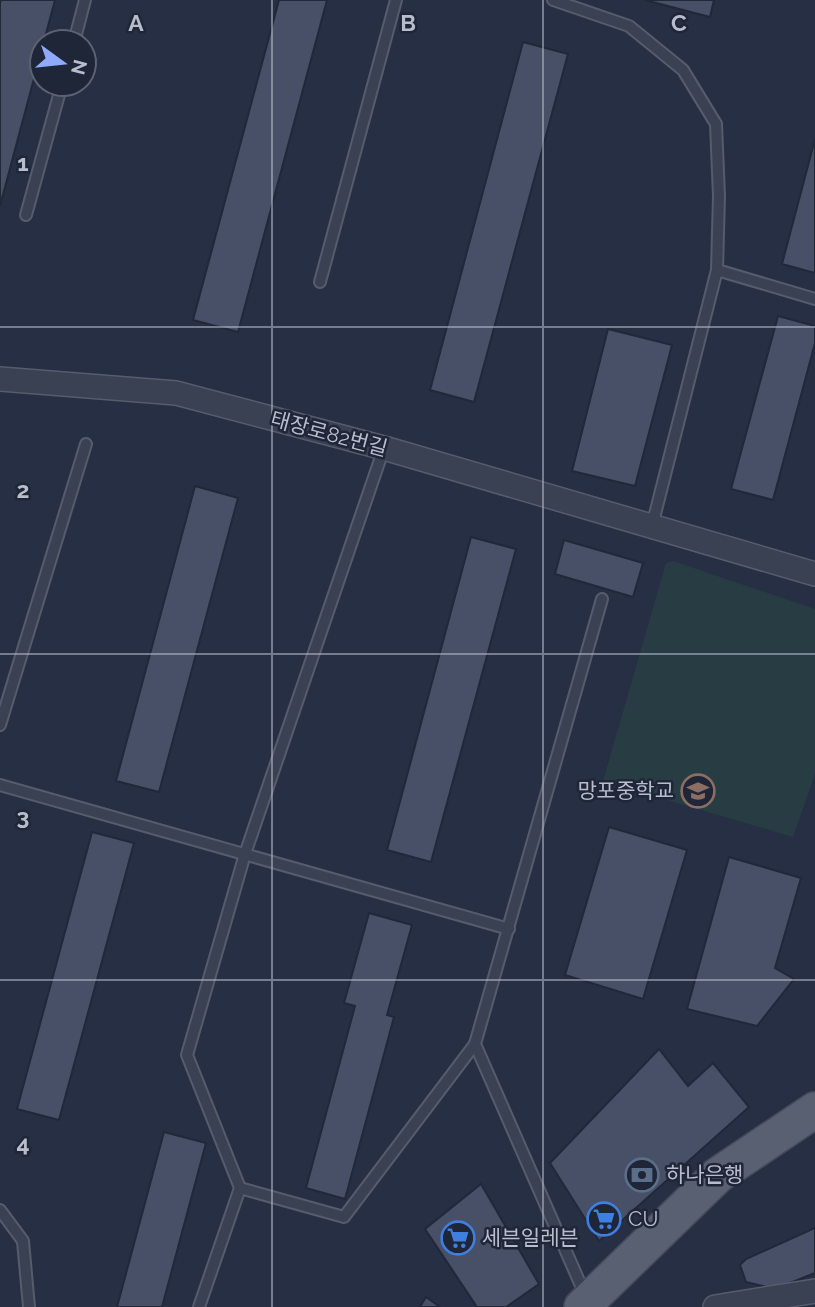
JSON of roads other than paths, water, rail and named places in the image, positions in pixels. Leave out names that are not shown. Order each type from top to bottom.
[{"type":"main road","points":[[593,1304],[718,1175],[815,1110]]},
{"type":"street","name":"태장로82번길","points":[[0,379],[176,393],[384,448],[815,574]]},
{"type":"street","points":[[715,1307],[815,1291]]},
{"type":"lane","points":[[78,28],[85,0]]},
{"type":"lane","points":[[320,282],[396,0]]},
{"type":"lane","points":[[553,0],[567,2],[629,26],[683,70],[716,124],[719,197],[717,270],[652,526]]},
{"type":"lane","points":[[26,215],[58,98]]},
{"type":"lane","points":[[717,270],[815,299]]},
{"type":"lane","points":[[0,725],[86,444]]},
{"type":"lane","points":[[199,1307],[240,1188],[187,1055],[245,854],[384,448]]},
{"type":"lane","points":[[240,1188],[344,1217],[475,1044],[602,599]]},
{"type":"lane","points":[[0,785],[509,929]]},
{"type":"lane","points":[[475,1044],[593,1304]]},
{"type":"lane","points":[[0,1210],[23,1241],[29,1307]]},
{"type":"place","name":"망포중학교","points":[[698,791]]},
{"type":"place","name":"하나은행","points":[[642,1175]]},
{"type":"place","name":"CU","points":[[604,1219]]},
{"type":"place","name":"세븐일레븐","points":[[458,1238]]}]
